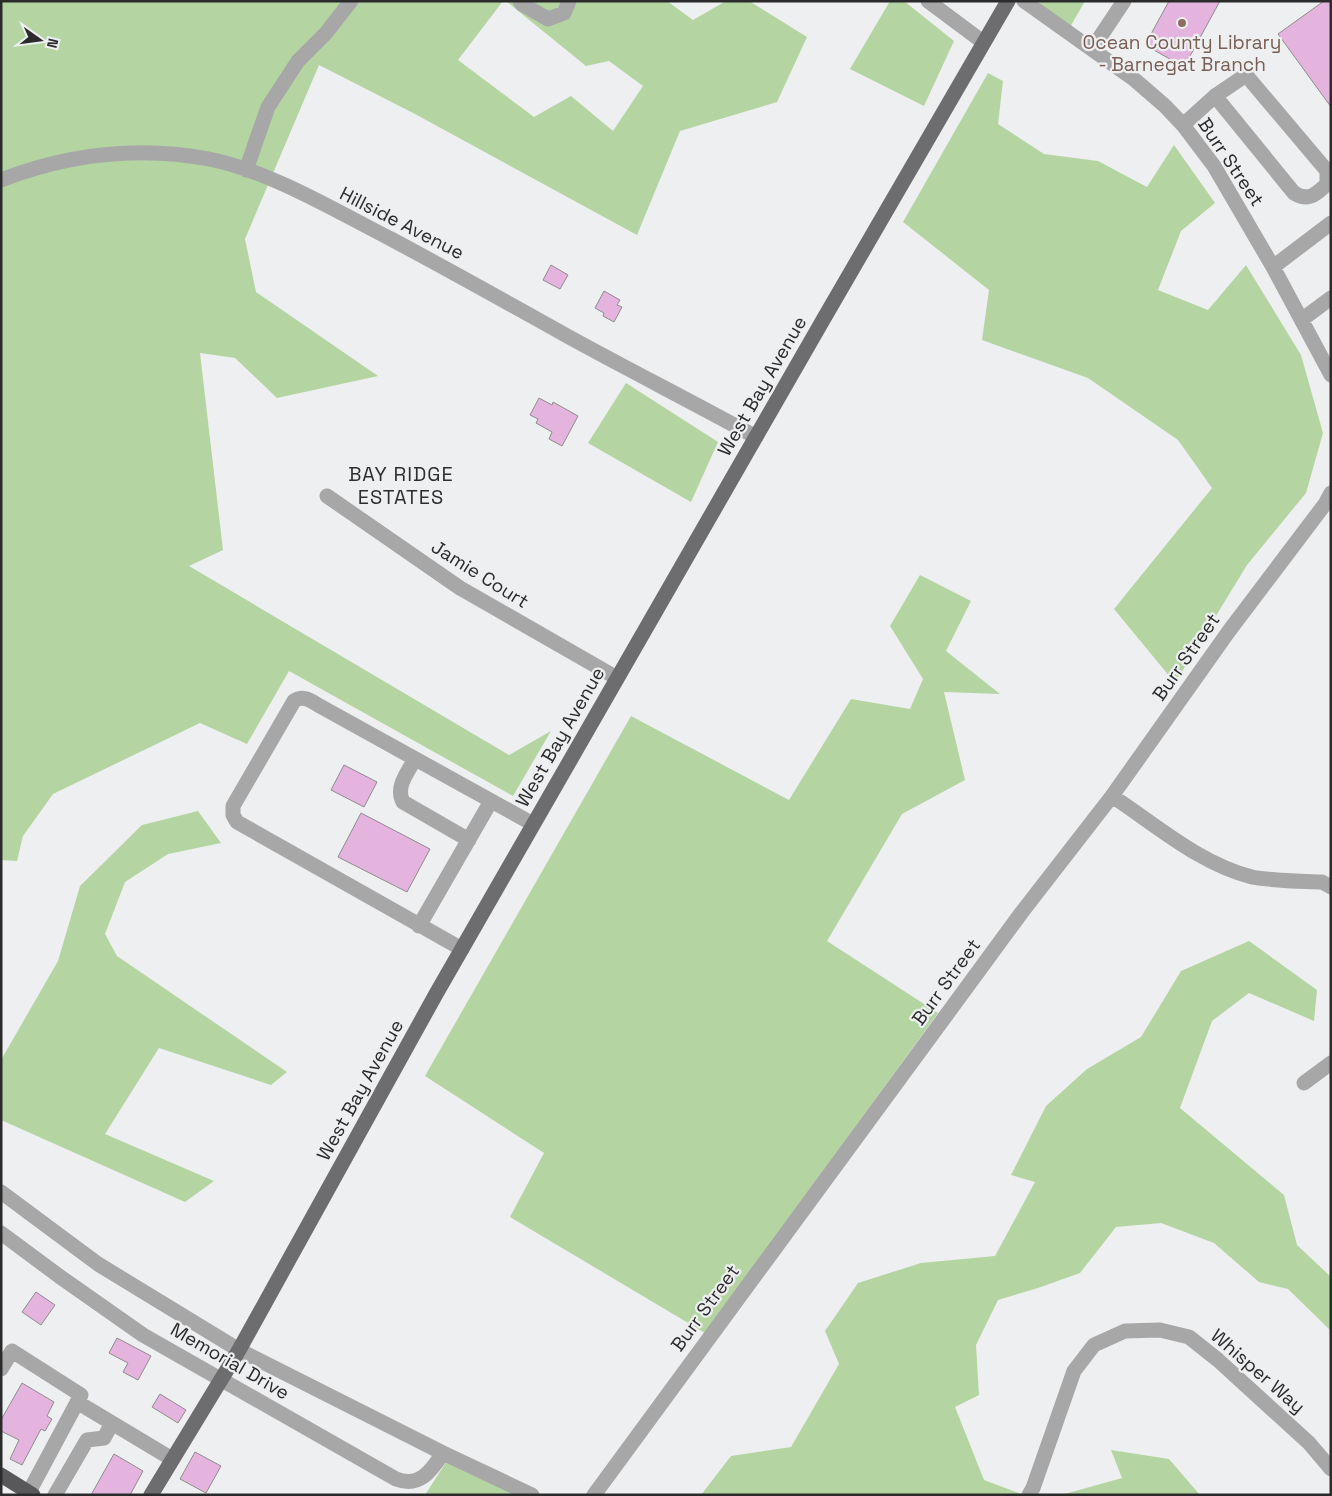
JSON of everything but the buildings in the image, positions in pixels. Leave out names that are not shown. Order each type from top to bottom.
[{"type":"highway","points":[[1,1475],[31,1493]]},
{"type":"main road","name":"West Bay Avenue","points":[[151,1495],[239,1350],[533,824],[1008,1]]},
{"type":"street","points":[[246,170],[268,107],[298,60],[326,33],[351,1]]},
{"type":"street","points":[[520,1],[548,19],[564,13],[569,1]]},
{"type":"street","points":[[928,1],[983,42]]},
{"type":"street","name":"Burr Street","points":[[1024,1],[1150,93],[1183,125],[1214,166],[1273,267],[1331,375]]},
{"type":"street","points":[[1092,49],[1124,1]]},
{"type":"street","points":[[1183,125],[1215,96],[1246,75],[1327,171],[1327,184],[1314,196],[1300,196],[1294,193],[1215,96]]},
{"type":"street","name":"Hillside Avenue","points":[[1,180],[60,162],[88,156],[142,152],[176,154],[212,160],[246,170],[285,186],[435,262],[756,437]]},
{"type":"street","points":[[1273,267],[1331,223]]},
{"type":"street","points":[[1301,318],[1304,318],[1331,298]]},
{"type":"street","name":"Jamie Court","points":[[327,496],[460,588],[617,678]]},
{"type":"street","name":"Burr Street","points":[[594,1495],[1022,912],[1112,796],[1229,631],[1329,503]]},
{"type":"street","points":[[462,949],[237,822],[232,811],[233,806],[248,778],[294,701],[298,698],[308,699],[533,824]]},
{"type":"street","points":[[415,759],[400,788],[400,796],[403,802],[469,840]]},
{"type":"street","points":[[1112,796],[1196,853],[1225,868],[1253,877],[1322,882],[1331,887]]},
{"type":"street","points":[[419,926],[491,801]]},
{"type":"street","points":[[1304,1084],[1331,1063]]},
{"type":"street","name":"Memorial Drive","points":[[1,1192],[98,1264],[239,1350],[443,1453],[532,1495]]},
{"type":"street","name":"Memorial Drive","points":[[1,1233],[143,1335],[403,1482],[421,1479],[432,1470],[443,1453]]},
{"type":"street","name":"Whisper Way","points":[[1029,1495],[1074,1371],[1094,1345],[1125,1331],[1160,1330],[1189,1337],[1218,1360],[1309,1443],[1331,1469]]},
{"type":"street","points":[[1,1369],[12,1351],[81,1395],[31,1493]]},
{"type":"street","points":[[77,1402],[172,1459]]},
{"type":"street","points":[[55,1495],[88,1440],[104,1438],[112,1423]]},
{"type":"green space","points":[[1,1],[503,1],[458,60],[534,117],[571,96],[613,131],[643,86],[609,61],[586,66],[506,1],[667,1],[693,20],[726,1],[749,1],[807,37],[777,102],[680,131],[637,235],[415,114],[319,65],[245,239],[256,292],[378,376],[277,398],[235,358],[200,353],[223,550],[189,566],[509,755],[551,731],[513,796],[289,671],[247,744],[200,723],[53,794],[23,836],[17,861],[1,860]]},
{"type":"green space","points":[[890,1],[904,1],[954,41],[924,106],[850,69]]},
{"type":"green space","points":[[1041,1],[1085,1],[1065,36],[1034,14]]},
{"type":"green space","points":[[988,73],[1003,81],[998,124],[1044,154],[1098,161],[1147,187],[1174,145],[1215,203],[1181,231],[1158,290],[1208,310],[1246,265],[1301,355],[1323,433],[1306,493],[1247,565],[1175,683],[1114,609],[1212,488],[1178,440],[1088,378],[982,340],[989,290],[903,222]]},
{"type":"green space","points":[[626,383],[718,442],[691,502],[588,443]]},
{"type":"green space","points":[[920,575],[971,601],[946,651],[1000,694],[944,692],[965,780],[902,814],[827,941],[938,1013],[705,1333],[510,1217],[544,1153],[425,1076],[631,716],[789,800],[851,699],[910,709],[923,679],[890,626]]},
{"type":"green space","points":[[198,811],[221,843],[168,854],[125,882],[105,934],[117,956],[287,1072],[271,1085],[159,1048],[105,1134],[214,1181],[185,1202],[1,1120],[1,1060],[58,961],[80,886],[142,825]]},
{"type":"green space","points":[[1249,941],[1317,990],[1314,1021],[1249,993],[1212,1021],[1180,1108],[1284,1195],[1297,1245],[1331,1277],[1331,1331],[1288,1289],[1259,1282],[1214,1243],[1161,1223],[1116,1227],[1080,1273],[998,1300],[976,1345],[979,1395],[955,1407],[984,1480],[1024,1495],[701,1495],[731,1456],[791,1447],[839,1364],[825,1331],[858,1283],[921,1263],[995,1256],[1035,1182],[1011,1175],[1046,1106],[1087,1069],[1141,1037],[1181,971]]},
{"type":"green space","points":[[1111,1450],[1169,1459],[1200,1495],[1061,1495],[1122,1478]]},
{"type":"green space","points":[[450,1456],[532,1495],[425,1495]]},
{"type":"place","name":"Ocean County Library - Barnegat Branch","points":[[1182,23]]},
{"type":"district","name":"BAY RIDGE ESTATES","points":[[401,486]]}]
